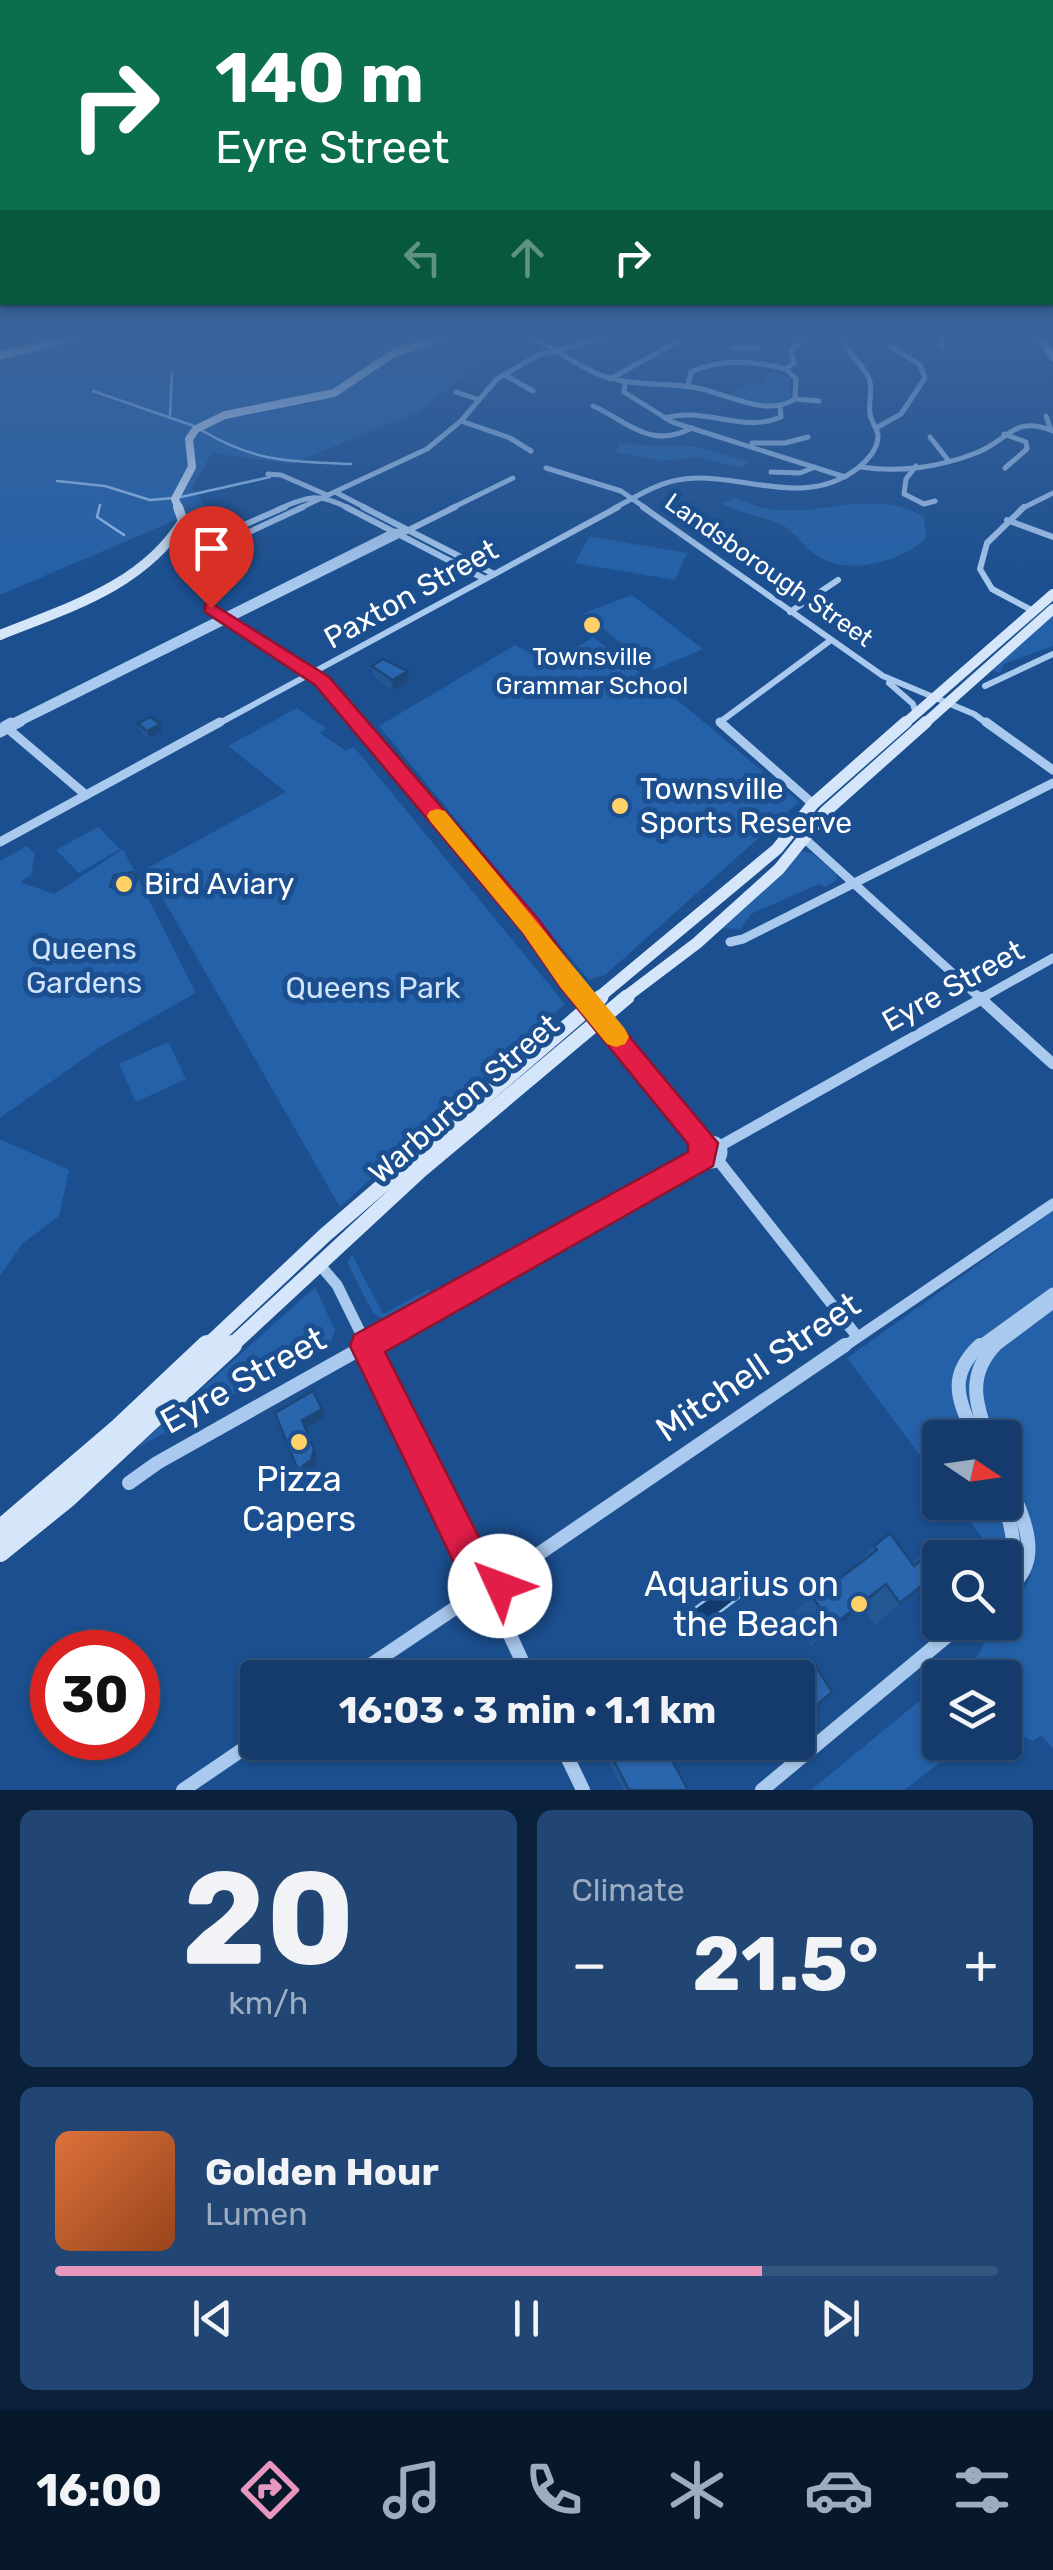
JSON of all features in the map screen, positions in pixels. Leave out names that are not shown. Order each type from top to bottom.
[{"type":"main road","points":[[0,635],[102,594],[166,544],[183,521],[175,499],[192,467],[189,440],[195,429],[215,422]]},
{"type":"main road","name":"Warburton Street","points":[[0,1552],[68,1498],[420,1171],[600,1018],[697,943],[942,700],[1043,612],[1053,594]]},
{"type":"main road","name":"Warburton Street","points":[[0,1530],[119,1428],[325,1235],[590,1004],[683,931],[776,849],[813,804],[916,714],[942,700]]},
{"type":"main road","points":[[325,1235],[349,1224],[390,1188],[420,1171]]},
{"type":"main road","points":[[218,1333],[256,1309],[301,1269],[319,1264]]},
{"type":"street","points":[[202,554],[427,449],[460,422]]},
{"type":"street","points":[[463,422],[510,438],[531,451]]},
{"type":"street","points":[[615,422],[662,435],[682,434],[692,428]]},
{"type":"street","points":[[672,422],[846,477]]},
{"type":"street","points":[[728,422],[759,425],[769,422]]},
{"type":"street","points":[[861,467],[874,452],[873,422]]},
{"type":"street","points":[[876,428],[887,422]]},
{"type":"street","points":[[861,467],[886,470],[948,460],[986,450],[1022,425],[1052,430]]},
{"type":"street","points":[[1004,434],[1026,442],[1028,449],[1005,468]]},
{"type":"street","points":[[748,445],[808,437]]},
{"type":"street","points":[[930,437],[948,460]]},
{"type":"street","points":[[916,466],[906,479],[904,494],[921,504],[935,501]]},
{"type":"street","points":[[771,472],[800,473],[815,467]]},
{"type":"street","name":"Paxton Street","points":[[0,842],[664,482],[720,478],[796,492],[824,488],[861,467]]},
{"type":"street","name":"Landsborough Street","points":[[546,468],[622,491],[883,676],[913,704],[916,714]]},
{"type":"street","points":[[268,474],[282,475],[329,494],[485,579]]},
{"type":"street","points":[[86,796],[3,728],[512,478]]},
{"type":"street","name":"Landsborough Street","points":[[586,484],[631,499]]},
{"type":"street","points":[[1043,612],[992,587],[978,568],[982,547],[1007,520],[1025,504],[1053,493]]},
{"type":"street","points":[[212,539],[300,500],[329,494],[401,533],[494,574]]},
{"type":"street","points":[[1007,520],[1053,537]]},
{"type":"street","points":[[790,612],[838,580]]},
{"type":"street","points":[[211,608],[322,681],[531,926],[600,1018],[704,1143],[720,1146],[723,1152],[718,1160]]},
{"type":"street","points":[[813,804],[720,722],[830,640]]},
{"type":"street","points":[[985,686],[1053,654]]},
{"type":"street","name":"Landsborough Street","points":[[883,676],[974,714],[1053,776]]},
{"type":"street","points":[[730,942],[1053,776]]},
{"type":"street","points":[[806,839],[1053,1064]]},
{"type":"street","name":"Eyre Street","points":[[720,1146],[1053,958]]},
{"type":"street","points":[[704,1143],[700,1148],[703,1158],[718,1160],[856,1335]]},
{"type":"street","name":"Eyre Street","points":[[128,1483],[703,1158]]},
{"type":"street","name":"Mitchell Street","points":[[499,1581],[1053,1204]]},
{"type":"street","points":[[319,1264],[337,1285],[479,1576]]},
{"type":"street","points":[[969,1420],[958,1390],[960,1367],[971,1352],[1053,1293]]},
{"type":"street","points":[[981,1420],[975,1405],[975,1370],[988,1352],[1053,1304]]},
{"type":"street","points":[[1022,1515],[1031,1550],[1022,1576]]},
{"type":"street","points":[[495,1603],[482,1606],[473,1596],[474,1582],[479,1576],[488,1573],[499,1581],[501,1590],[495,1603],[522,1660]]},
{"type":"street","points":[[378,1660],[473,1596]]},
{"type":"street","points":[[762,1790],[942,1640]]},
{"type":"street","points":[[182,1790],[240,1752]]},
{"type":"street","points":[[568,1760],[582,1790]]},
{"type":"green space","points":[[0,422],[395,422],[291,464],[212,453],[192,488],[206,507],[0,595]]},
{"type":"green space","points":[[619,444],[698,447],[749,462],[740,468],[699,457],[662,461],[616,452]]},
{"type":"green space","points":[[736,498],[785,510],[853,504],[899,507],[924,516],[926,538],[888,560],[843,565],[816,555],[780,524],[721,503]]},
{"type":"green space","points":[[589,537],[687,553],[675,580],[575,563]]},
{"type":"green space","points":[[632,595],[703,649],[654,670],[584,613]]},
{"type":"green space","points":[[1053,614],[1053,646],[1004,664],[1000,673],[991,670]]},
{"type":"green space","name":"Townsville Sports Reserve","points":[[593,637],[686,707],[799,802],[605,975],[589,980],[379,726],[515,645],[551,664]]},
{"type":"green space","name":"Queens Park","points":[[297,708],[326,728],[320,733],[346,751],[354,747],[565,1004],[340,1207],[146,869],[286,792],[228,746]]},
{"type":"green space","points":[[98,827],[120,849],[79,873],[56,850]]},
{"type":"green space","name":"Queens Gardens","points":[[27,846],[35,853],[31,875],[20,882],[54,894],[123,849],[196,993],[100,1047],[0,1118],[0,861]]},
{"type":"green space","points":[[801,851],[812,853],[836,874],[837,880],[751,914],[741,929],[719,928]]},
{"type":"green space","points":[[168,1042],[186,1079],[136,1102],[119,1064]]},
{"type":"green space","points":[[0,1139],[69,1170],[59,1216],[23,1243],[0,1276]]},
{"type":"green space","points":[[1053,1211],[1053,1748],[1041,1735],[1033,1741],[1022,1735],[1022,1660],[972,1660],[987,1640],[1022,1640],[1022,1591],[1034,1564],[1022,1561],[1022,1540],[984,1540],[969,1520],[1022,1520],[1022,1420],[922,1420],[922,1458],[847,1358]]},
{"type":"green space","points":[[352,1255],[383,1314],[429,1289],[433,1299],[396,1318],[373,1313],[347,1262]]},
{"type":"green space","points":[[315,1287],[335,1330],[331,1341],[135,1449]]},
{"type":"green space","points":[[922,1699],[922,1760],[944,1760],[904,1790],[811,1790]]},
{"type":"shaded area","points":[[732,1581],[741,1596],[699,1628],[688,1613]]},
{"type":"building","points":[[383,659],[408,671],[392,680],[372,666]]},
{"type":"building","points":[[150,717],[160,724],[147,731],[138,724]]},
{"type":"building","name":"Bird Aviary","points":[[132,872],[136,876],[132,885],[120,890],[110,887],[114,875]]},
{"type":"building","name":"Pizza Capers","points":[[313,1391],[322,1409],[302,1420],[314,1449],[311,1460],[298,1470],[275,1413]]},
{"type":"building","points":[[890,1533],[914,1566],[922,1559],[922,1585],[900,1603],[886,1584],[832,1626],[811,1594],[831,1579],[834,1583],[877,1550],[874,1546]]},
{"type":"building","points":[[815,1665],[832,1692],[815,1707]]},
{"type":"building","points":[[613,1760],[672,1760],[688,1790],[629,1790]]},
{"type":"waterway","points":[[181,422],[194,426]]},
{"type":"waterway","points":[[201,430],[256,454],[291,461],[351,464]]},
{"type":"waterway","points":[[181,497],[270,477]]},
{"type":"waterway","points":[[57,481],[105,486],[150,500],[173,498]]},
{"type":"waterway","points":[[100,505],[97,517],[124,535]]},
{"type":"slow traffic","points":[[437,816],[531,926],[570,982],[616,1037]]},
{"type":"place","name":"Townsville Grammar School","points":[[592,625]]},
{"type":"place","name":"Townsville Sports Reserve","points":[[620,806]]},
{"type":"place","name":"Bird Aviary","points":[[124,884]]},
{"type":"place","name":"Pizza Capers","points":[[299,1442]]},
{"type":"place","name":"Aquarius on the Beach","points":[[859,1604]]},
{"type":"route","points":[[211,608],[322,681],[531,926],[570,982],[704,1143],[700,1148],[703,1158],[366,1346],[479,1576],[492,1574],[500,1586]]}]
